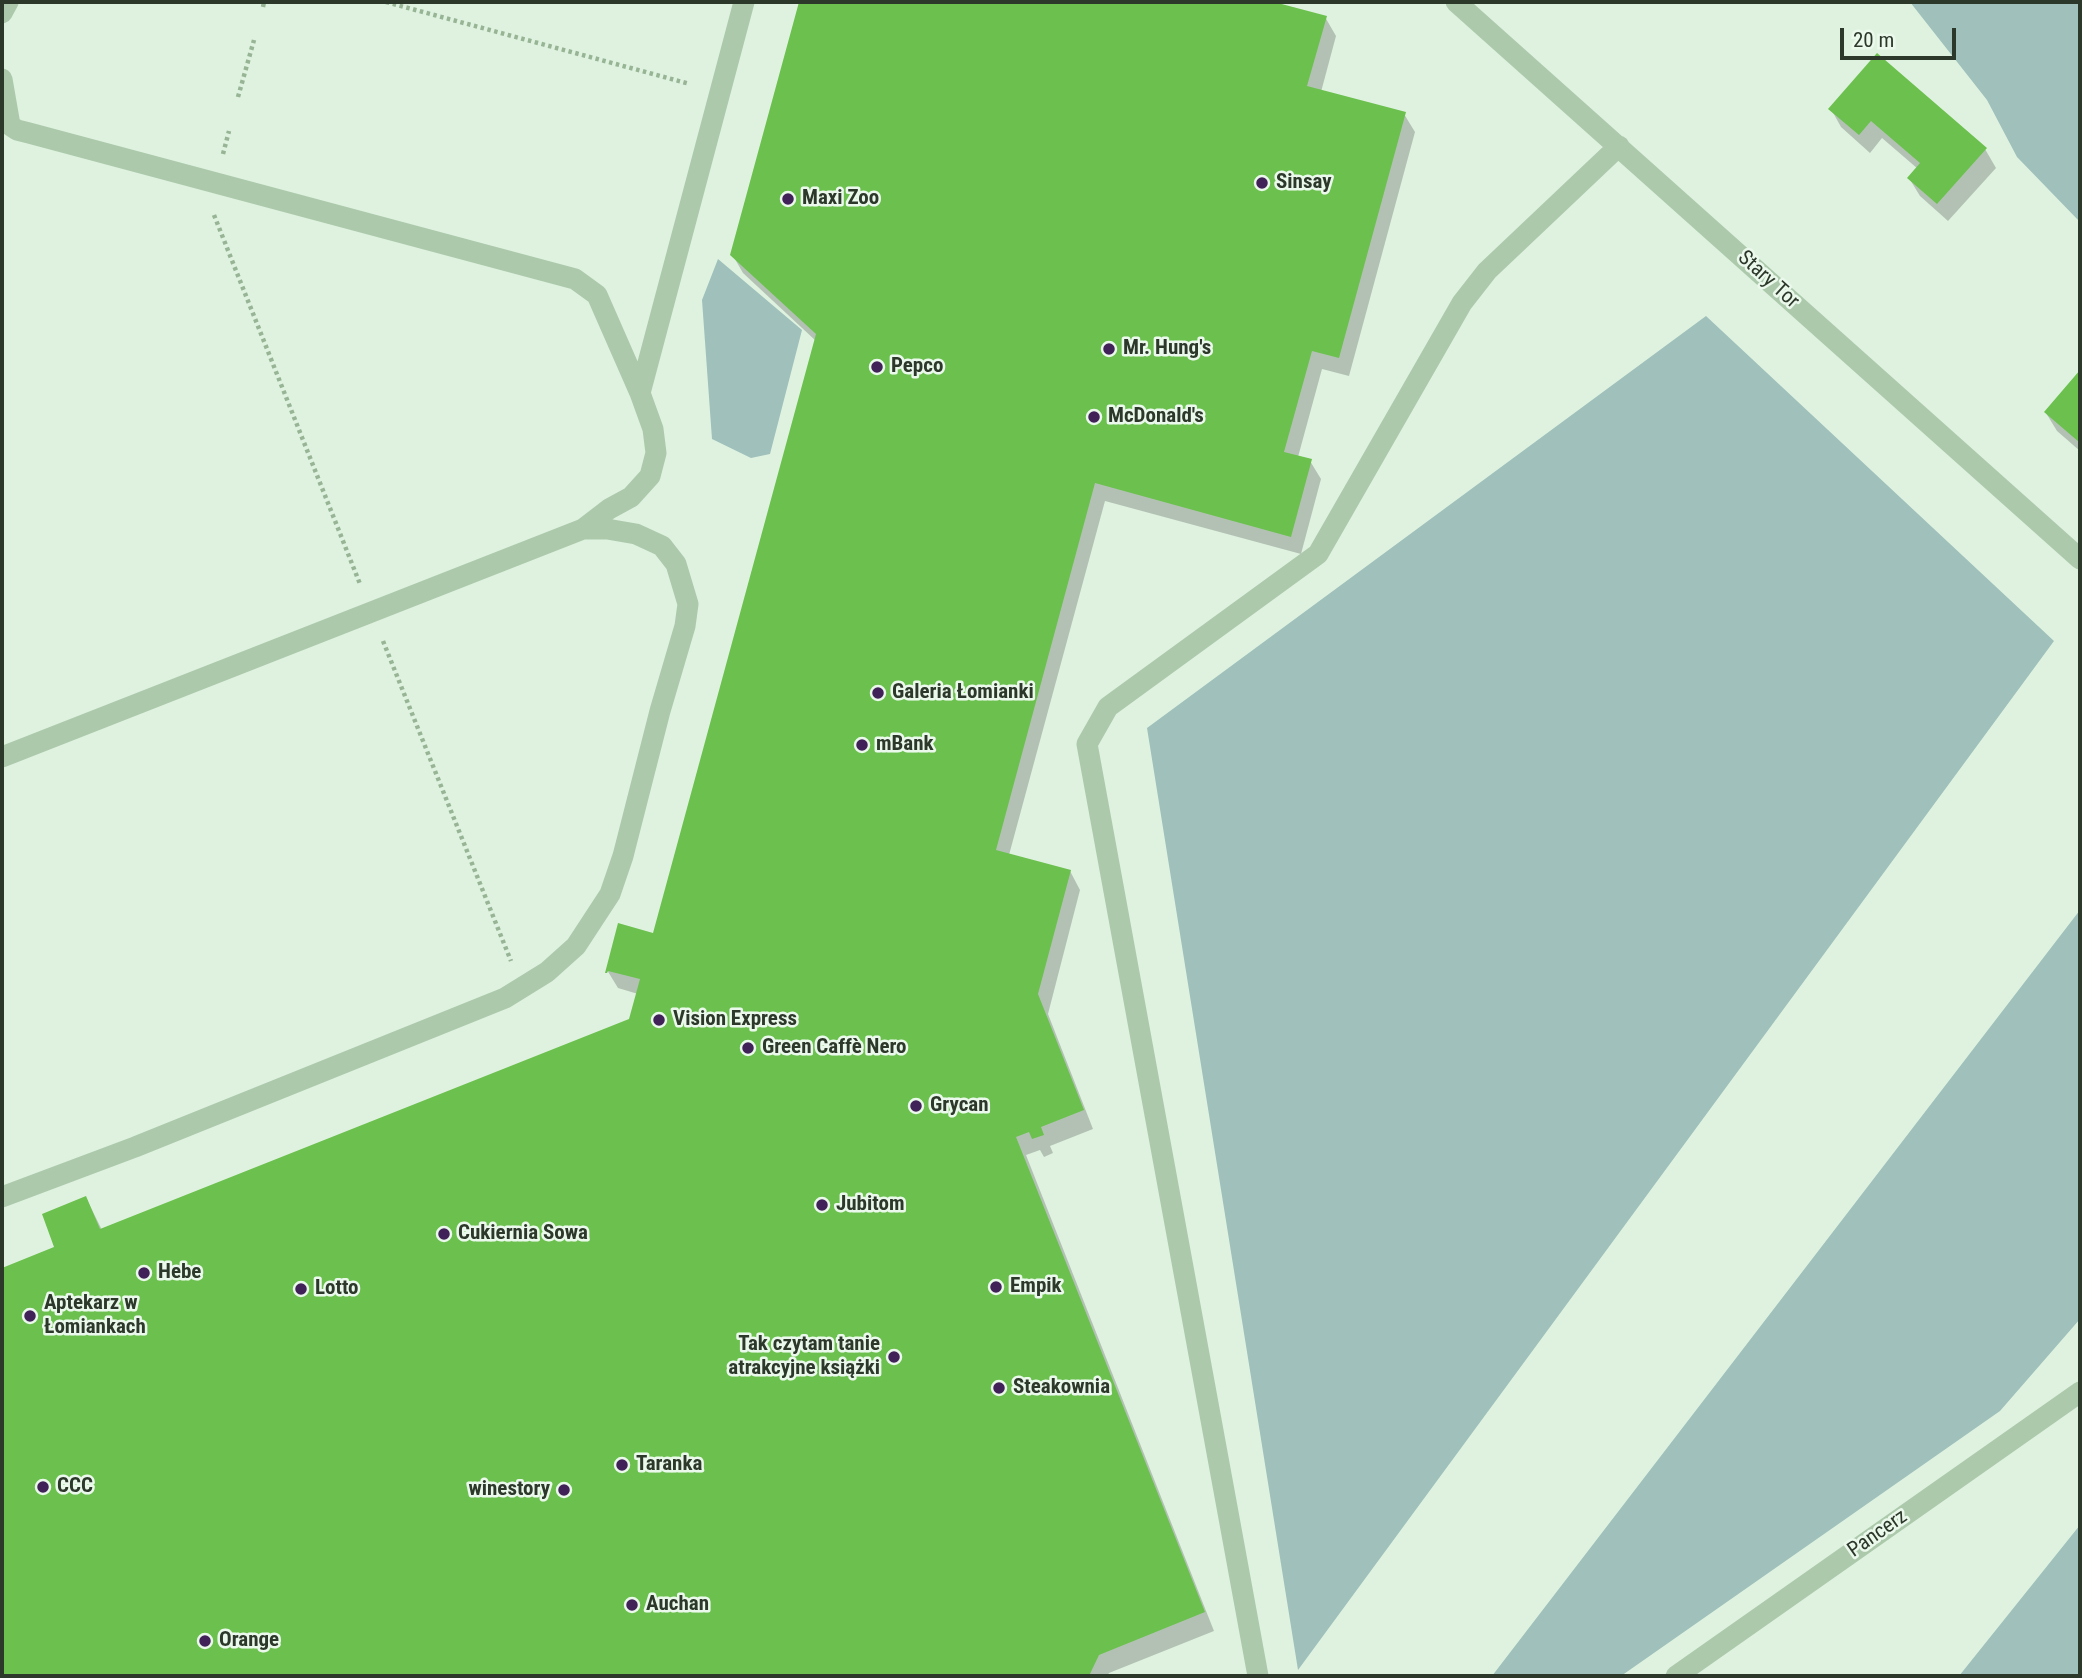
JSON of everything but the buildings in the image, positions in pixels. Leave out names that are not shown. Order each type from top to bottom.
[{"type":"street","points":[[2,13],[8,2]]},
{"type":"street","points":[[640,393],[744,2]]},
{"type":"street","name":"Stary Tor","points":[[1455,2],[2080,559]]},
{"type":"street","points":[[2,79],[8,127],[575,279],[597,295],[640,393],[653,429],[656,453],[650,476],[631,497],[609,509],[583,529],[2,757]]},
{"type":"street","points":[[1258,1676],[1087,744],[1108,707],[1318,554],[1462,303],[1487,271],[1619,146]]},
{"type":"street","points":[[2,1197],[146,1143],[505,998],[547,972],[576,946],[610,894],[623,856],[685,626],[688,604],[676,564],[662,546],[636,534],[607,529],[583,529]]},
{"type":"street","name":"Pancerz","points":[[1675,1676],[2080,1392]]},
{"type":"path","points":[[386,2],[691,85]]},
{"type":"path","points":[[239,97],[254,40]]},
{"type":"path","points":[[222,157],[229,131]]},
{"type":"path","points":[[212,211],[363,592]]},
{"type":"path","points":[[378,630],[509,958],[515,965]]},
{"type":"shaded area","points":[[1910,2],[2080,2],[2080,222],[2017,157],[1987,100]]},
{"type":"shaded area","points":[[718,259],[802,330],[770,454],[751,458],[712,439],[702,300]]},
{"type":"shaded area","points":[[1706,316],[2054,641],[1298,1670],[1147,728]]},
{"type":"shaded area","points":[[2080,910],[2080,1319],[2000,1411],[1621,1676],[1492,1676]]},
{"type":"shaded area","points":[[2080,1525],[2080,1676],[1959,1676]]},
{"type":"place","name":"Sinsay","points":[[1262,183]]},
{"type":"place","name":"Maxi Zoo","points":[[788,199]]},
{"type":"place","name":"Mr. Hung's","points":[[1109,349]]},
{"type":"place","name":"Pepco","points":[[877,367]]},
{"type":"place","name":"McDonald's","points":[[1094,417]]},
{"type":"place","name":"Galeria Łomianki","points":[[878,693]]},
{"type":"place","name":"mBank","points":[[862,745]]},
{"type":"place","name":"Vision Express","points":[[659,1020]]},
{"type":"place","name":"Green Caffè Nero","points":[[748,1048]]},
{"type":"place","name":"Grycan","points":[[916,1106]]},
{"type":"place","name":"Jubitom","points":[[822,1205]]},
{"type":"place","name":"Cukiernia Sowa","points":[[444,1234]]},
{"type":"place","name":"Hebe","points":[[144,1273]]},
{"type":"place","name":"Empik","points":[[996,1287]]},
{"type":"place","name":"Lotto","points":[[301,1289]]},
{"type":"place","name":"Aptekarz w Łomiankach","points":[[30,1316]]},
{"type":"place","name":"Tak czytam tanie atrakcyjne książki","points":[[894,1357]]},
{"type":"place","name":"Steakownia","points":[[999,1388]]},
{"type":"place","name":"Taranka","points":[[622,1465]]},
{"type":"place","name":"CCC","points":[[43,1487]]},
{"type":"place","name":"winestory","points":[[564,1490]]},
{"type":"place","name":"Auchan","points":[[632,1605]]},
{"type":"place","name":"Orange","points":[[205,1641]]}]
